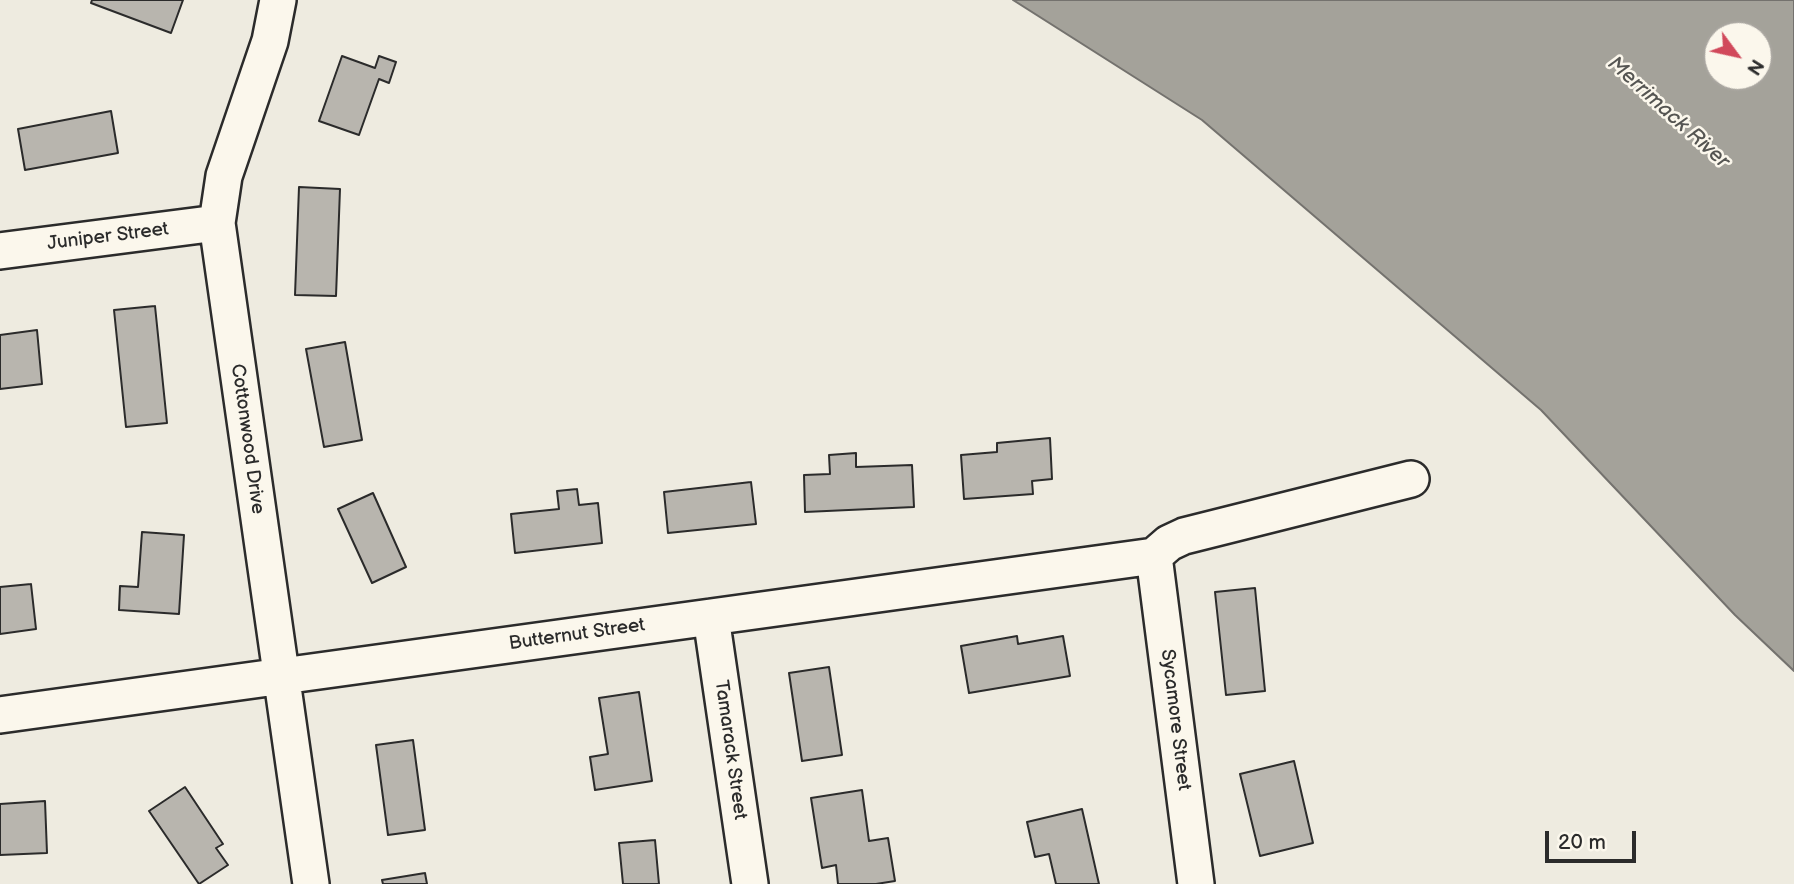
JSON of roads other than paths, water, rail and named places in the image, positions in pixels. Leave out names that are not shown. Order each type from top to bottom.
[{"type":"street","name":"Cottonwood Drive","points":[[278,0],[270,41],[224,176],[217,223],[311,884]]},
{"type":"street","name":"Juniper Street","points":[[0,251],[217,223]]},
{"type":"street","points":[[1154,556],[1169,543],[1184,536],[1411,479]]},
{"type":"street","name":"Butternut Street","points":[[0,715],[1154,556]]},
{"type":"street","name":"Sycamore Street","points":[[1154,556],[1196,884]]},
{"type":"street","name":"Tamarack Street","points":[[711,617],[750,884]]},
{"type":"water","name":"Merrimack River","points":[[1013,0],[1794,0],[1794,671],[1735,615],[1541,410],[1202,120]]}]
